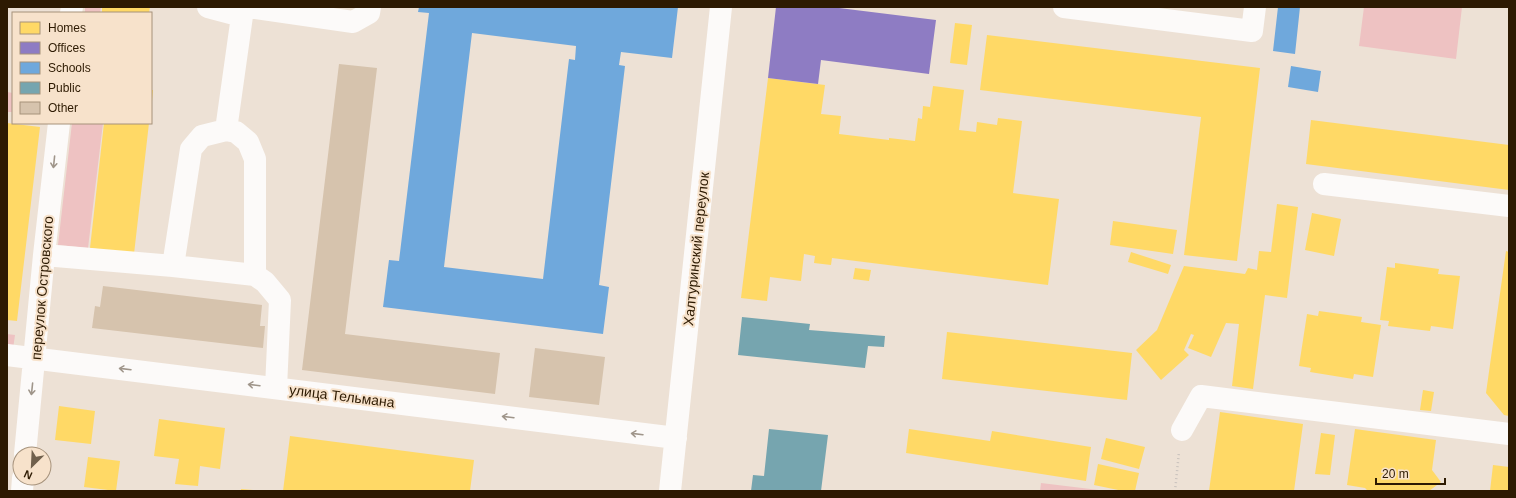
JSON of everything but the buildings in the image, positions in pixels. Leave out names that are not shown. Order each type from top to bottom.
[{"type":"street","points":[[208,7],[242,16]]},
{"type":"street","points":[[226,130],[242,16],[245,8],[256,8],[353,22],[369,13],[370,7]]},
{"type":"street","name":"Халтуринский переулок","points":[[670,491],[721,7]]},
{"type":"street","points":[[1064,7],[1252,31],[1255,7]]},
{"type":"street","name":"переулок Островского","points":[[26,446],[44,255],[59,124]]},
{"type":"street","points":[[173,266],[191,149],[202,136],[226,130],[236,132],[248,142],[255,159],[255,275]]},
{"type":"street","points":[[1324,184],[1509,206]]},
{"type":"street","points":[[44,255],[173,266],[255,275],[265,282],[280,300],[276,388]]},
{"type":"street","name":"улица Тельмана","points":[[7,355],[676,438]]},
{"type":"street","points":[[1182,430],[1201,396],[1509,434]]},
{"type":"path","points":[[1175,491],[1182,430]]},
{"type":"shaded area","points":[[85,7],[101,7],[100,12],[85,12]]},
{"type":"shaded area","points":[[1364,7],[1462,7],[1456,59],[1359,46]]},
{"type":"shaded area","points":[[7,92],[12,93],[12,112],[7,112]]},
{"type":"shaded area","points":[[72,124],[103,124],[88,248],[58,245]]},
{"type":"shaded area","points":[[7,334],[15,335],[13,349],[7,348]]},
{"type":"shaded area","points":[[1041,483],[1107,491],[1040,491]]}]
